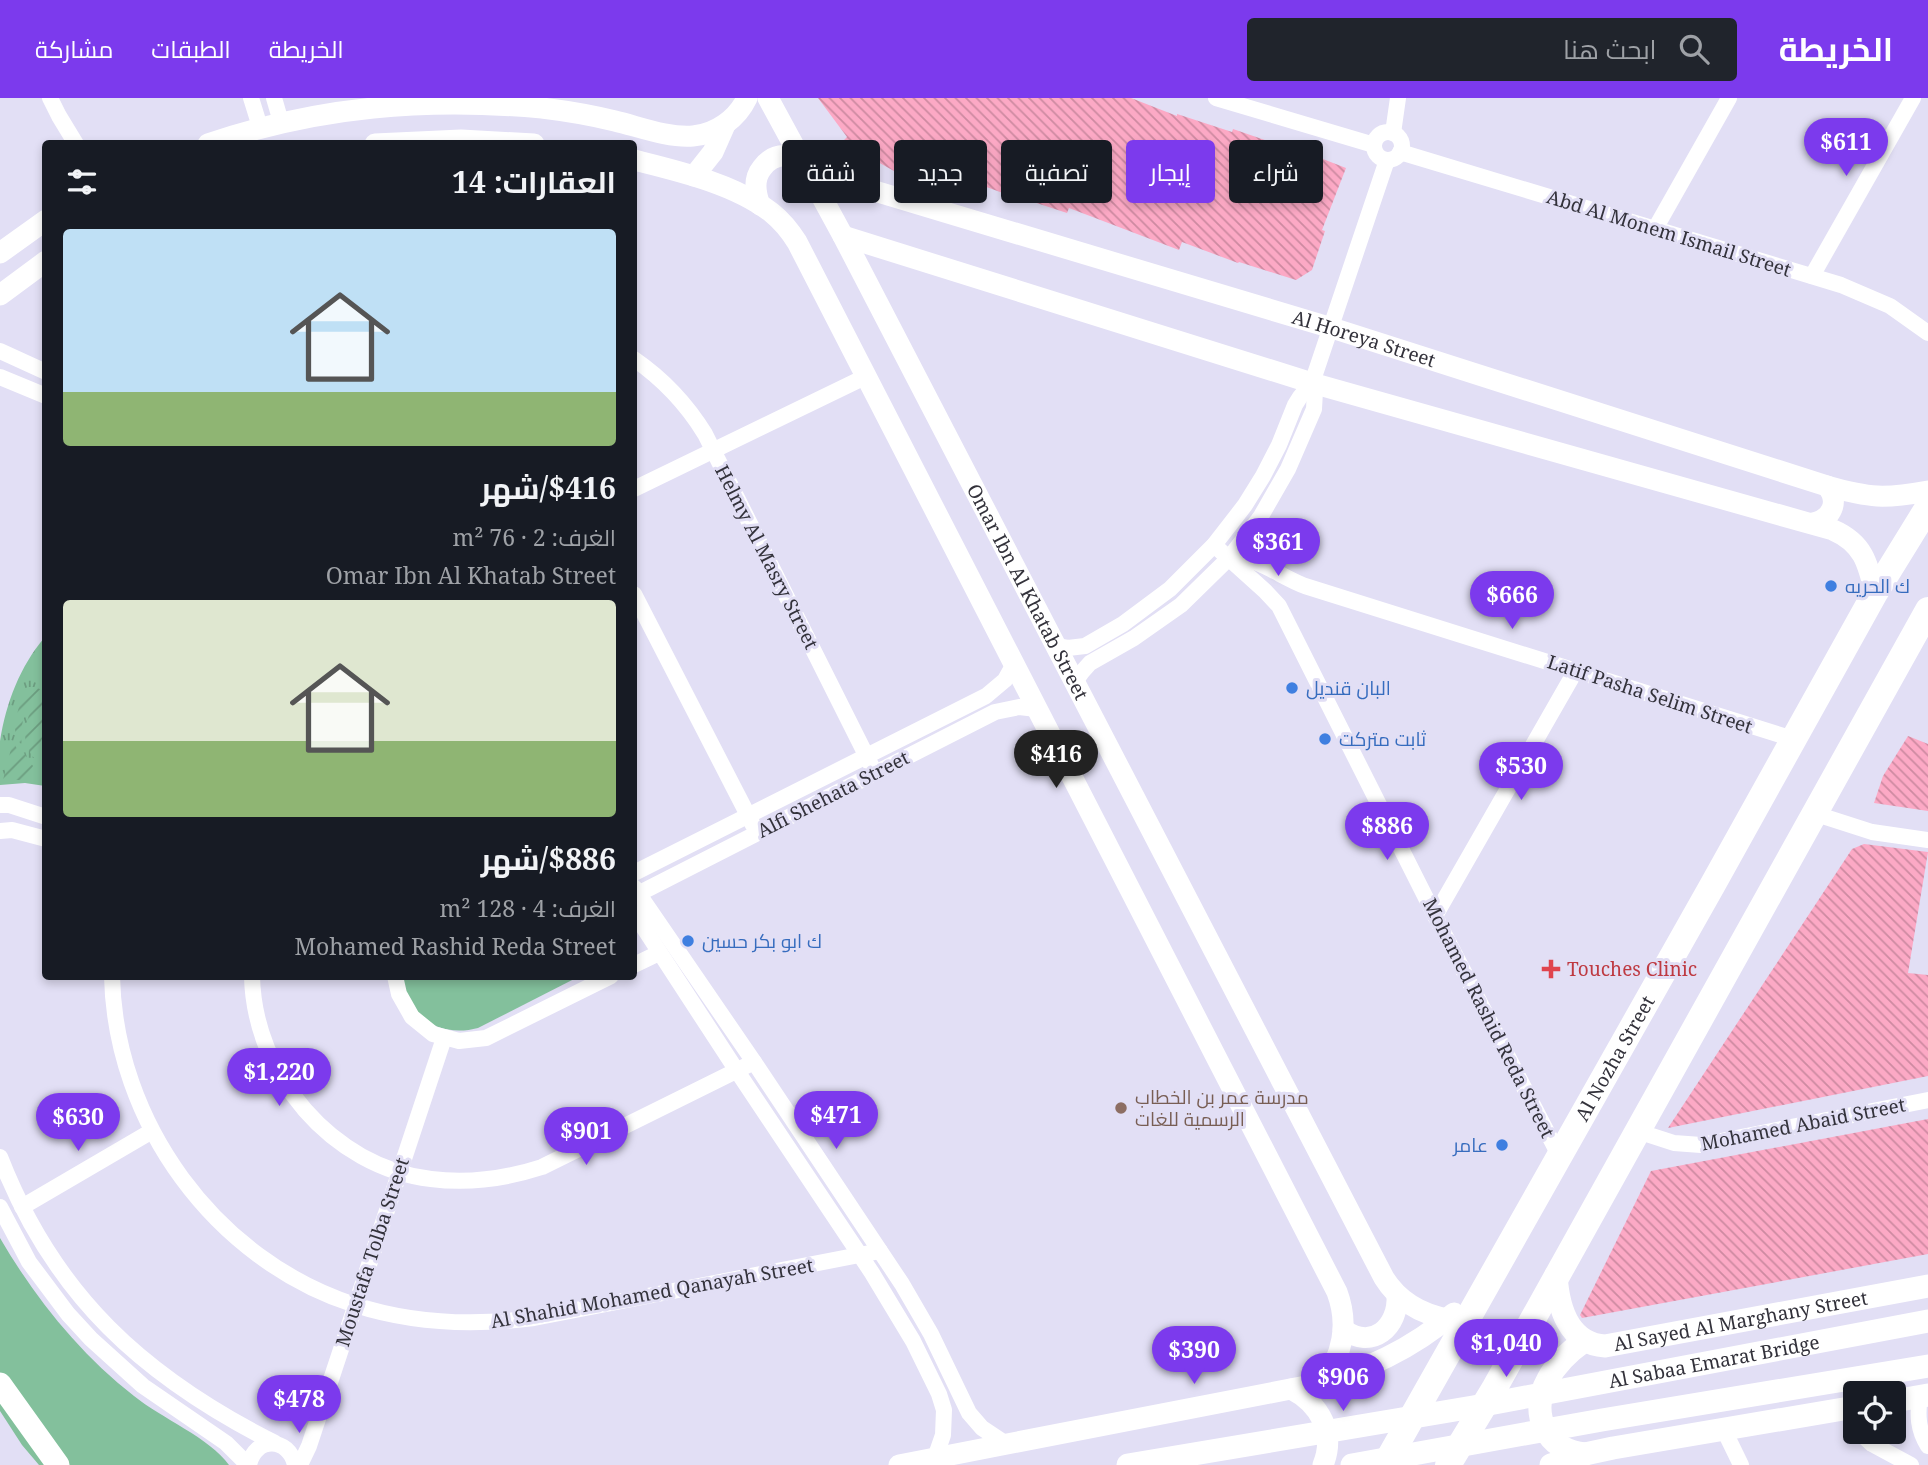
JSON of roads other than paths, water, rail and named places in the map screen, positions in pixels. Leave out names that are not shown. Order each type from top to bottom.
[{"type":"main road","name":"Al Nozha Street","points":[[1385,1465],[1875,593],[1928,507]]},
{"type":"main road","points":[[1448,1465],[1494,1389],[1928,610]]},
{"type":"main road","name":"Al Sayed Al Marghany Street","points":[[1556,1275],[1563,1312],[1573,1331],[1584,1341],[1598,1345],[1612,1345],[1928,1286]]},
{"type":"main road","name":"Al Sabaa Emarat Bridge","points":[[1128,1465],[1452,1411],[1928,1321]]},
{"type":"main road","points":[[1584,1341],[1554,1369],[1542,1391],[1539,1408],[1543,1426],[1553,1441],[1568,1450],[1568,1460],[1724,1430],[1843,1415]]},
{"type":"main road","name":"Al Sabaa Emarat Bridge","points":[[1352,1465],[1928,1366]]},
{"type":"main road","points":[[0,1384],[58,1465]]},
{"type":"main road","points":[[1906,1399],[1924,1396]]},
{"type":"street","points":[[50,98],[74,140]]},
{"type":"street","points":[[251,98],[270,125]]},
{"type":"street","points":[[270,125],[274,98]]},
{"type":"street","points":[[221,140],[270,125],[365,105],[424,101],[484,102],[544,108],[694,136],[725,125],[736,115],[747,98]]},
{"type":"street","name":"Omar Ibn Al Khatab Street","points":[[768,98],[791,140]]},
{"type":"street","points":[[1216,98],[1374,145]]},
{"type":"street","points":[[1393,133],[1398,98]]},
{"type":"street","points":[[1655,229],[1729,98]]},
{"type":"street","points":[[1812,276],[1913,98]]},
{"type":"street","points":[[694,176],[713,152],[725,125]]},
{"type":"street","points":[[1056,646],[1085,646],[1123,624],[1170,589],[1214,545],[1245,505],[1279,445],[1295,405],[1312,383],[1401,143],[1393,133],[1380,134],[1374,145],[1376,154],[1383,159],[1394,156]]},
{"type":"street","points":[[760,205],[755,188],[759,172],[764,165],[782,156]]},
{"type":"street","name":"Abd Al Monem Ismail Street","points":[[1394,156],[1655,229],[1841,285],[1874,298],[1928,333]]},
{"type":"street","points":[[637,161],[694,176],[760,205],[778,218],[797,242],[1337,1292],[1342,1306],[1343,1329],[1338,1353],[1322,1382]]},
{"type":"street","name":"Al Horeya Street","points":[[880,193],[1332,328],[1856,494],[1881,497],[1928,491]]},
{"type":"street","name":"Omar Ibn Al Khatab Street","points":[[825,203],[1388,1284],[1397,1295],[1420,1311],[1448,1319]]},
{"type":"street","points":[[0,253],[42,222]]},
{"type":"street","points":[[843,236],[1312,383],[1813,523],[1840,533],[1858,548],[1866,561],[1875,593]]},
{"type":"street","points":[[0,295],[42,264]]},
{"type":"street","points":[[0,351],[42,370]]},
{"type":"street","name":"Helmy Al Masry Street","points":[[637,361],[658,377],[684,403],[701,426],[875,773]]},
{"type":"street","points":[[637,488],[867,376]]},
{"type":"street","points":[[0,377],[42,394]]},
{"type":"street","points":[[1075,682],[1090,663],[1135,638],[1181,605],[1229,558],[1261,516],[1289,469],[1314,409],[1315,391],[1312,383]]},
{"type":"street","points":[[1813,523],[1824,520],[1831,512],[1833,495],[1827,485]]},
{"type":"street","name":"Mohamed Rashid Reda Street","points":[[1214,545],[1279,606],[1559,1155]]},
{"type":"street","name":"Latif Pasha Selim Street","points":[[1229,558],[1255,561],[1305,586],[1793,739]]},
{"type":"street","points":[[1279,606],[1289,592],[1305,586]]},
{"type":"street","points":[[637,600],[757,833]]},
{"type":"street","name":"Alfi Shehata Street","points":[[637,872],[992,693],[1005,680],[1014,664]]},
{"type":"street","points":[[1435,916],[1576,670]]},
{"type":"street","name":"Alfi Shehata Street","points":[[637,891],[995,712],[1013,708],[1037,709]]},
{"type":"street","points":[[0,805],[9,805],[42,816]]},
{"type":"street","points":[[1815,814],[1872,832],[1928,840]]},
{"type":"street","points":[[0,831],[12,830],[42,838]]},
{"type":"street","points":[[637,895],[754,1062],[912,1300],[932,1334],[969,1413],[982,1428],[1006,1444]]},
{"type":"street","points":[[637,918],[904,1323],[939,1394],[944,1410],[941,1443],[934,1458]]},
{"type":"street","points":[[637,964],[659,953]]},
{"type":"street","name":"Al Shahid Mohamed Qanayah Street","points":[[112,980],[117,1030],[136,1099],[152,1131],[185,1183],[205,1207],[250,1249],[302,1282],[355,1305],[416,1320],[475,1324],[505,1322],[880,1251]]},
{"type":"street","points":[[252,980],[256,1016],[264,1043],[290,1092],[308,1114],[328,1133],[375,1163],[429,1179],[486,1180],[514,1176],[542,1167],[754,1062]]},
{"type":"street","points":[[396,980],[399,994],[412,1017],[444,1038],[459,1041],[486,1038],[603,980]]},
{"type":"street","name":"Moustafa Tolba Street","points":[[297,1465],[309,1446],[444,1038]]},
{"type":"street","name":"Mohamed Abaid Street","points":[[1637,1131],[1674,1143],[1701,1145],[1928,1100]]},
{"type":"street","points":[[22,1207],[152,1131]]},
{"type":"street","points":[[0,1157],[22,1207],[46,1249],[93,1311],[121,1341],[144,1362],[217,1413],[289,1450],[297,1465]]},
{"type":"street","points":[[1,1212],[29,1262],[68,1314],[144,1386],[226,1443],[249,1465],[254,1452],[260,1447],[275,1443]]},
{"type":"street","points":[[899,1465],[1291,1389],[1352,1373],[1423,1338],[1482,1290]]},
{"type":"street","points":[[1343,1329],[1367,1338],[1379,1334],[1389,1326],[1395,1315],[1397,1295]]},
{"type":"street","points":[[1291,1389],[1307,1399],[1324,1423],[1328,1442],[1323,1465]]},
{"type":"street","points":[[1924,1396],[1918,1417],[1928,1446]]},
{"type":"street","points":[[1724,1430],[1741,1465]]},
{"type":"street","points":[[1871,1444],[1911,1465]]},
{"type":"place","name":"ك الحريه","points":[[1831,586]]},
{"type":"place","name":"البان قنديل","points":[[1292,688]]},
{"type":"place","name":"ثابت متركت","points":[[1325,739]]},
{"type":"place","name":"ك ابو بكر حسين","points":[[688,941]]},
{"type":"place","name":"Touches Clinic","points":[[1551,969]]},
{"type":"place","name":"مدرسة عمر بن الخطاب الرسمية للغات","points":[[1121,1108]]},
{"type":"place","name":"عامر","points":[[1502,1145]]}]
